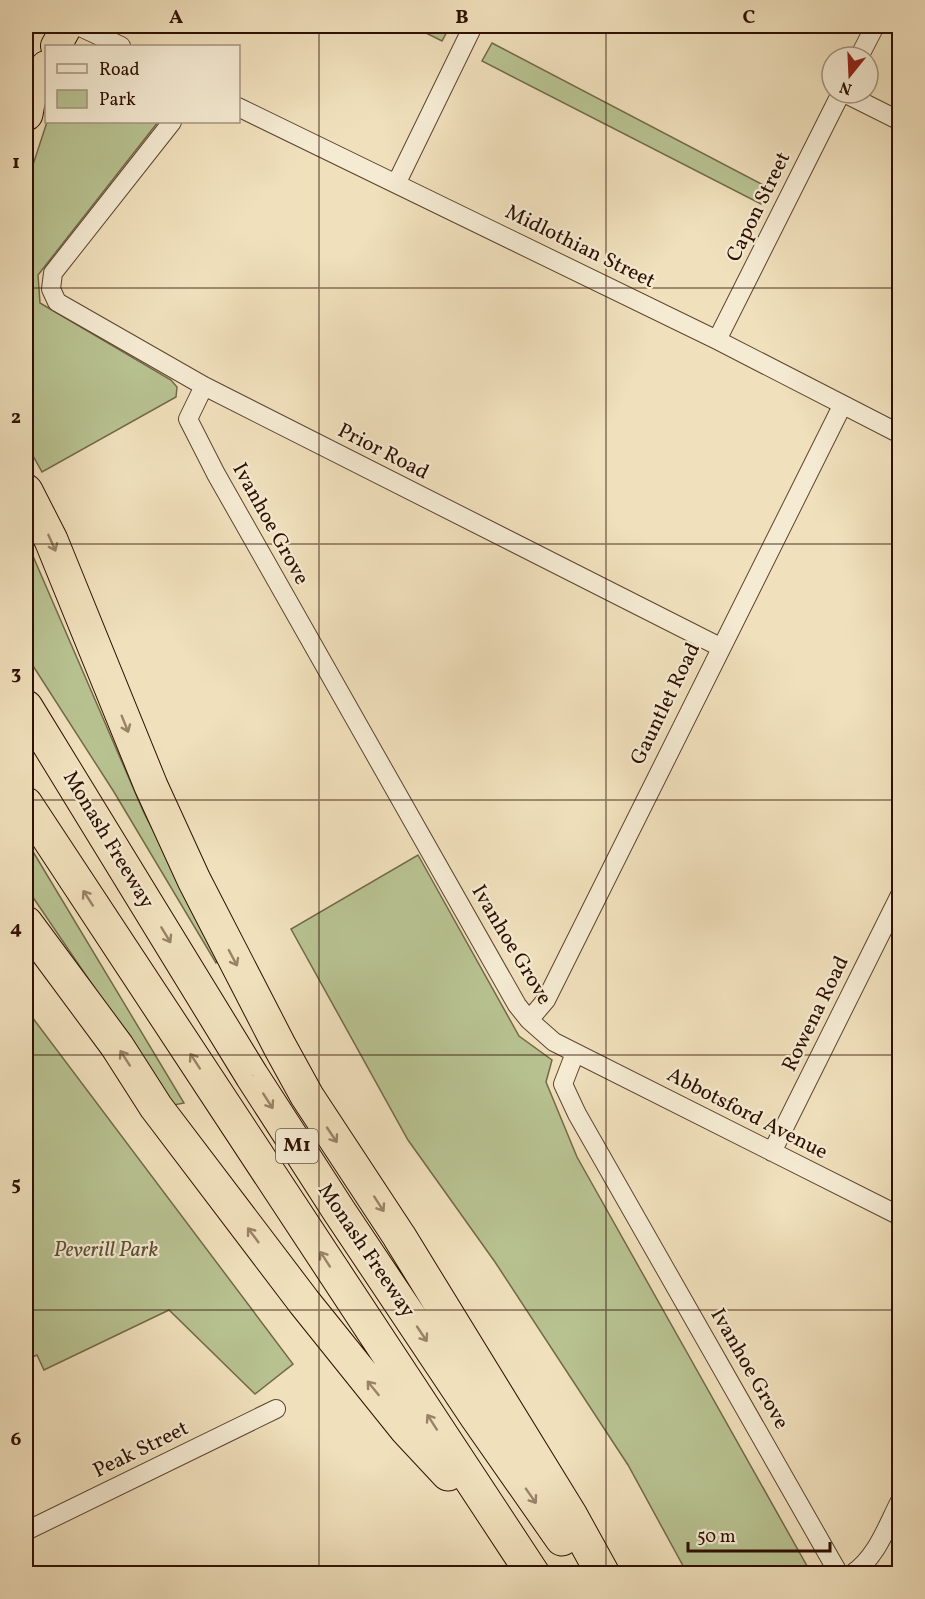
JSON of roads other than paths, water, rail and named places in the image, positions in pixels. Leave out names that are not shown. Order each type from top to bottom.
[{"type":"highway","points":[[57,45],[67,26]]},
{"type":"highway","points":[[26,108],[45,68]]},
{"type":"highway","points":[[26,491],[51,540],[151,786],[194,880],[270,1028],[307,1096],[399,1236],[571,1516],[603,1574]]},
{"type":"highway","name":"Monash Freeway","points":[[26,706],[252,1076],[339,1211],[514,1472],[588,1574]]},
{"type":"highway","name":"Monash Freeway","points":[[26,804],[533,1574]]},
{"type":"highway","points":[[26,923],[117,1046],[156,1107],[304,1302],[406,1429],[510,1541]]},
{"type":"street","points":[[78,26],[119,45]]},
{"type":"street","points":[[397,182],[473,26]]},
{"type":"street","points":[[865,45],[875,26]]},
{"type":"street","name":"Capon Street","points":[[717,340],[837,105]]},
{"type":"street","points":[[867,105],[900,121]]},
{"type":"street","name":"Midlothian Street","points":[[240,108],[397,182],[717,340],[900,434]]},
{"type":"street","name":"Prior Road","points":[[171,123],[53,273],[51,289],[57,302],[204,386],[720,647]]},
{"type":"street","name":"Ivanhoe Grove","points":[[204,386],[188,419],[216,474],[517,1005],[529,1020],[554,1042],[575,1053],[563,1084],[577,1114],[839,1574]]},
{"type":"street","name":"Gauntlet Road","points":[[529,1020],[546,1000],[842,406]]},
{"type":"street","name":"Rowena Road","points":[[772,1152],[900,895]]},
{"type":"street","name":"Abbotsford Avenue","points":[[575,1053],[900,1216]]},
{"type":"street","name":"Peak Street","points":[[26,1531],[276,1409]]},
{"type":"street","points":[[852,1574],[867,1561],[878,1545],[900,1501]]},
{"type":"park label","name":"Peverill Park","points":[[106,1250]]}]
